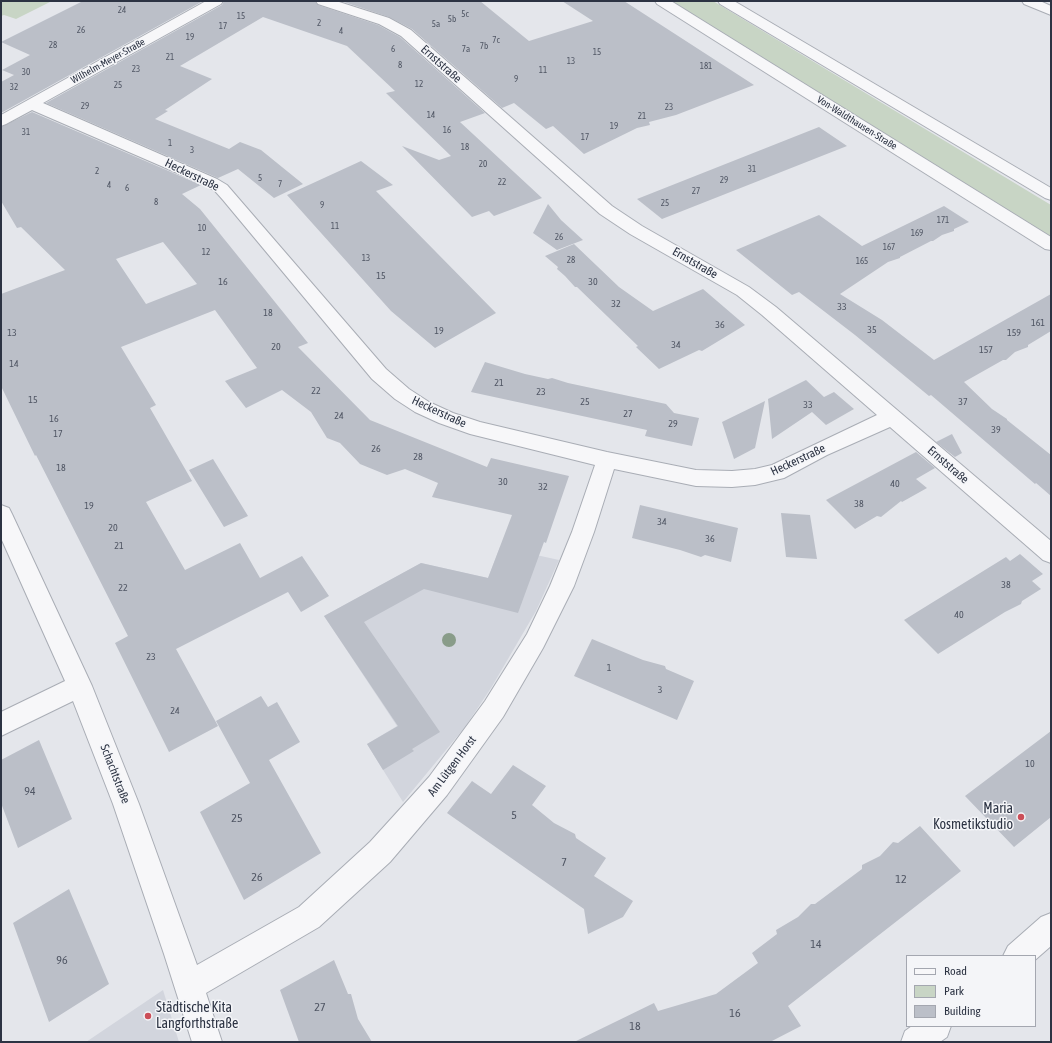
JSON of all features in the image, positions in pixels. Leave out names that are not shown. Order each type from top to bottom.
[{"type":"street","name":"Wilhelm-Meyer-Straße","points":[[1,121],[216,1]]},
{"type":"street","name":"Ernststraße","points":[[323,1],[384,21],[406,33],[606,210],[636,230],[743,290],[1051,554]]},
{"type":"street","name":"Von-Waldthausen-Straße","points":[[662,1],[1051,245]]},
{"type":"street","points":[[725,1],[1051,195]]},
{"type":"street","points":[[1029,1],[1051,11]]},
{"type":"street","name":"Heckerstraße","points":[[32,104],[221,188],[379,374],[402,394],[422,407],[446,418],[477,429],[608,460],[696,478],[732,479],[755,477],[777,472],[820,450],[892,417]]},
{"type":"street","name":"Am Lütgen Horst","points":[[190,986],[309,917],[380,852],[438,786],[494,709],[535,641],[562,586],[583,532],[608,460]]},
{"type":"street","name":"Schachtstraße","points":[[1,514],[80,686],[126,804],[190,986],[207,1042]]},
{"type":"street","points":[[1,724],[80,686]]},
{"type":"street","points":[[1019,955],[1049,933]]},
{"type":"street","points":[[916,1042],[935,1027]]},
{"type":"shaded area","points":[[500,547],[559,560],[536,611],[491,688],[465,727],[403,802],[367,744],[397,726],[324,616],[421,563],[488,578]]},
{"type":"shaded area","name":"Städtische Kita Langforthstraße","points":[[163,990],[179,1042],[86,1042]]},
{"type":"green space","points":[[1,1],[52,1],[16,19],[4,15],[1,16]]},
{"type":"green space","points":[[671,1],[713,1],[1051,205],[1051,237]]},
{"type":"building","points":[[83,1],[203,1],[1,113],[1,82],[14,75],[2,70],[30,55],[1,42]]},
{"type":"building","points":[[224,1],[315,1],[318,5],[378,25],[400,37],[485,113],[460,122],[542,198],[494,216],[489,211],[472,217],[402,146],[439,160],[451,156],[386,93],[395,91],[347,46],[263,17],[180,66],[212,79],[165,110],[168,111],[155,119],[229,149],[240,142],[261,150],[303,184],[274,198],[238,169],[218,178],[46,103],[222,5]]},
{"type":"building","points":[[341,1],[480,1],[529,41],[593,21],[562,1],[624,1],[754,85],[676,115],[649,122],[650,125],[637,128],[584,154],[553,126],[546,129],[514,103],[502,108],[412,29],[389,17]]},
{"type":"building","points":[[32,112],[201,185],[182,194],[200,209],[308,343],[298,347],[370,420],[487,467],[491,458],[569,476],[546,543],[544,542],[518,613],[424,589],[364,622],[440,732],[412,749],[414,751],[383,770],[367,744],[398,726],[324,616],[421,563],[488,578],[512,515],[432,497],[438,483],[405,469],[387,475],[360,464],[340,443],[327,438],[311,412],[282,390],[246,408],[225,381],[257,368],[215,310],[121,347],[156,405],[150,408],[192,481],[146,502],[185,570],[240,543],[260,578],[302,556],[329,596],[301,612],[288,592],[176,649],[218,726],[169,752],[115,643],[128,636],[36,455],[35,456],[1,386],[1,294],[65,270],[21,227],[17,228],[1,201],[1,127]],"holes":[[[163,242],[197,284],[146,304],[116,259]]]},
{"type":"building","points":[[819,127],[847,146],[662,219],[637,199]]},
{"type":"building","points":[[361,161],[393,185],[376,191],[496,313],[435,348],[391,311],[287,195]]},
{"type":"building","points":[[548,204],[561,220],[583,240],[557,250],[533,233]]},
{"type":"building","points":[[944,206],[969,222],[900,258],[888,262],[840,294],[882,320],[934,360],[1051,294],[1051,331],[1028,345],[1028,347],[1015,352],[1006,360],[1003,360],[964,382],[992,409],[1007,419],[1051,455],[1051,496],[931,395],[929,396],[855,335],[799,292],[792,295],[736,250],[819,215],[862,246]]},
{"type":"building","points":[[574,244],[619,287],[653,311],[703,289],[745,325],[702,351],[699,350],[659,369],[636,347],[638,346],[577,287],[575,287],[557,269],[558,267],[545,256]]},
{"type":"building","points":[[485,362],[525,374],[548,379],[552,378],[568,383],[666,404],[674,413],[699,418],[692,446],[645,436],[647,430],[471,392]]},
{"type":"building","points":[[806,380],[824,397],[834,392],[854,409],[826,425],[812,412],[772,439],[768,399]]},
{"type":"building","points":[[765,401],[755,448],[734,459],[722,422]]},
{"type":"building","points":[[952,434],[962,453],[955,457],[936,442]]},
{"type":"building","points":[[916,452],[935,468],[916,479],[927,488],[902,502],[901,501],[881,517],[877,516],[855,529],[826,500]]},
{"type":"building","points":[[213,459],[248,516],[224,527],[189,470]]},
{"type":"building","points":[[640,505],[738,528],[731,562],[705,555],[701,557],[632,538]]},
{"type":"building","points":[[781,513],[810,515],[817,559],[786,557]]},
{"type":"building","points":[[1020,554],[1043,574],[1032,581],[1041,589],[1022,601],[1021,604],[1005,612],[938,654],[904,620],[1006,557],[1010,561]]},
{"type":"building","points":[[592,639],[643,660],[665,666],[666,669],[694,681],[677,720],[574,676]]},
{"type":"building","points":[[261,696],[268,707],[277,702],[300,742],[269,760],[321,853],[244,900],[200,812],[250,783],[216,721]]},
{"type":"building","points":[[1051,731],[1051,817],[1014,847],[965,796]]},
{"type":"building","points":[[39,740],[72,819],[18,848],[1,803],[1,760]]},
{"type":"building","points":[[513,765],[546,786],[532,805],[554,823],[575,834],[576,838],[606,858],[594,876],[633,901],[623,917],[588,934],[584,909],[447,813],[472,781],[491,794]]},
{"type":"building","points":[[920,826],[961,871],[788,1006],[801,1026],[770,1042],[574,1042],[654,1003],[658,1011],[716,994],[758,963],[752,953],[777,934],[776,930],[798,917],[811,904],[815,904],[862,869],[862,865],[880,856],[893,842],[898,843]]},
{"type":"building","points":[[69,889],[109,984],[49,1022],[13,923]]},
{"type":"building","points":[[334,960],[348,994],[351,994],[358,1019],[372,1042],[299,1042],[280,990]]},
{"type":"place","name":"Maria Kosmetikstudio","points":[[1021,817]]},
{"type":"place","name":"Städtische Kita Langforthstraße","points":[[148,1016]]}]
